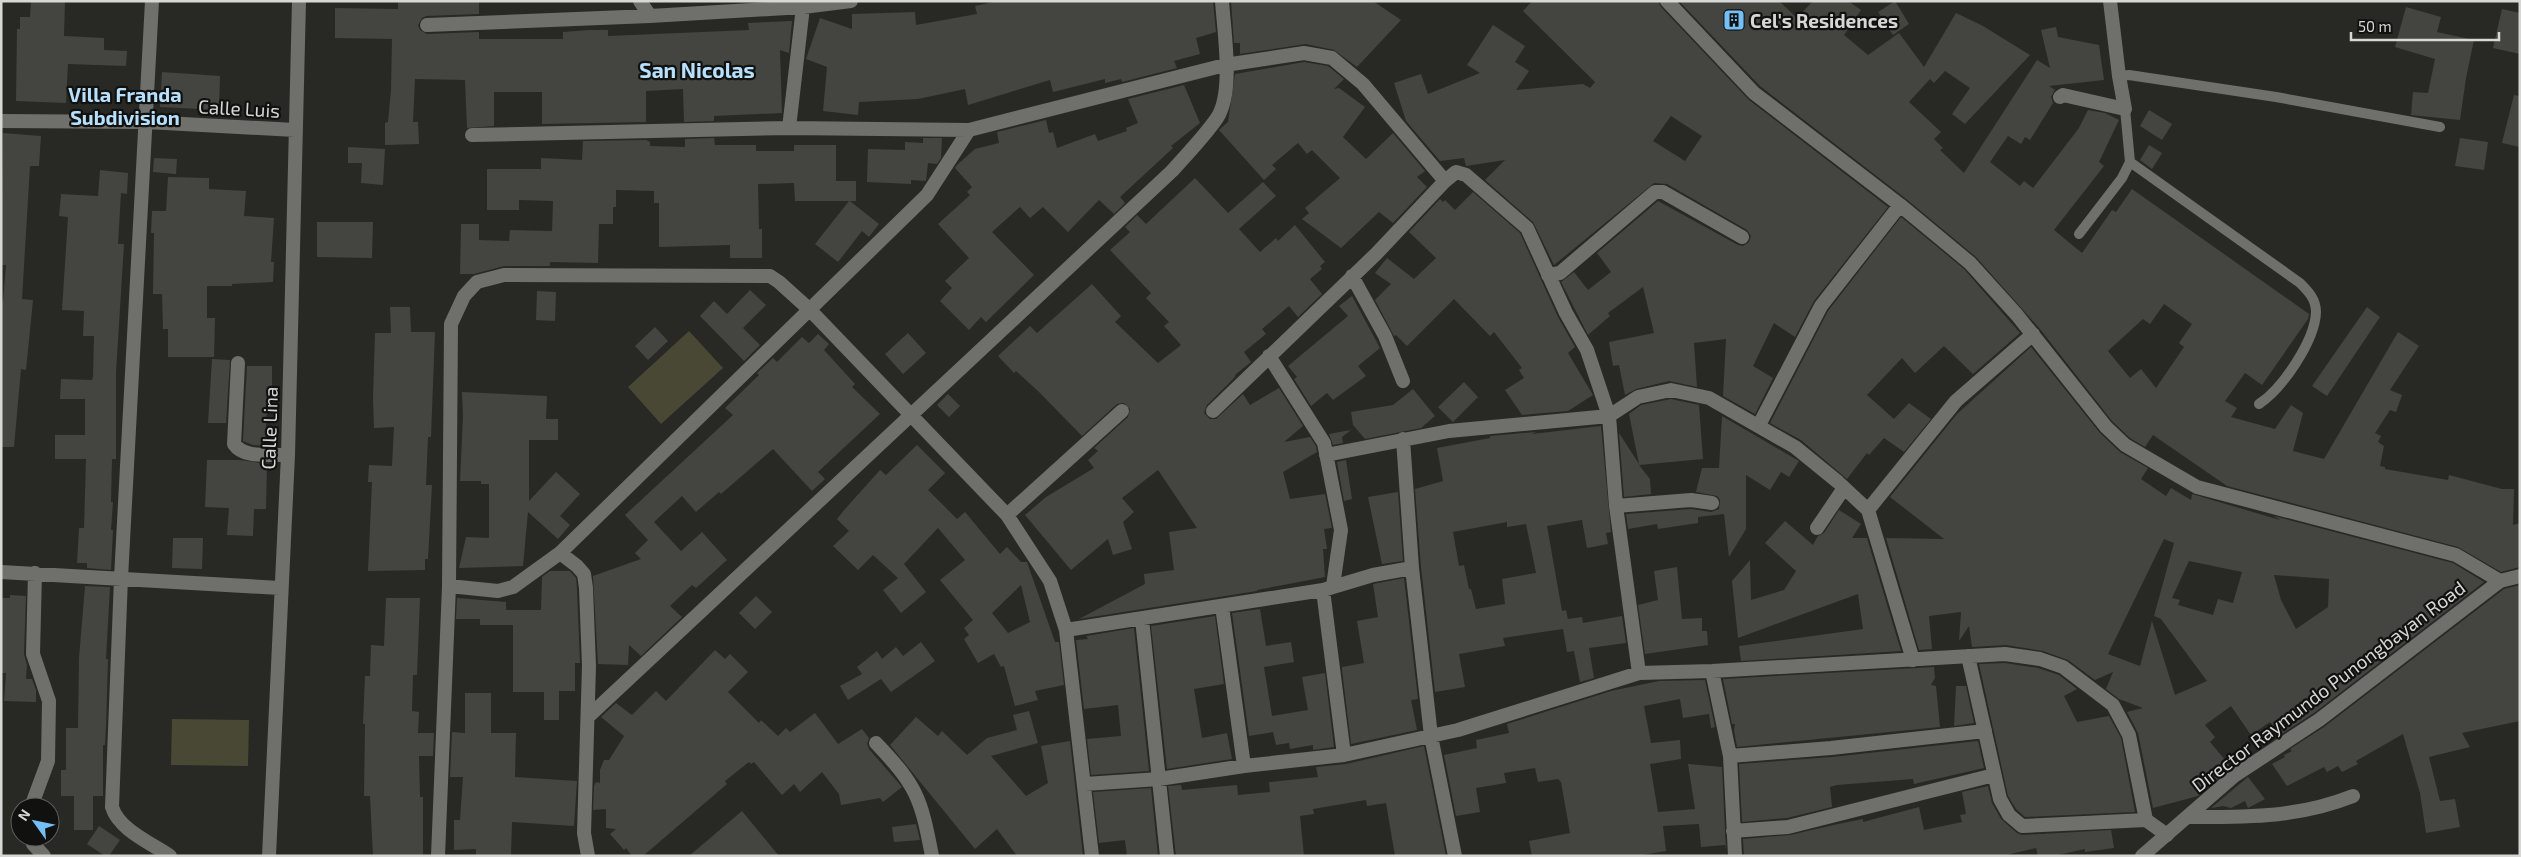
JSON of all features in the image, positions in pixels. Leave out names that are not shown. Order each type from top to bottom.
[{"type":"street","points":[[152,1],[121,578],[112,806],[115,816],[122,824],[170,856]]},
{"type":"street","name":"Calle Lina","points":[[270,856],[280,588],[288,454],[299,1]]},
{"type":"street","points":[[640,1],[650,16]]},
{"type":"street","points":[[426,24],[650,16],[803,7],[851,1]]},
{"type":"street","points":[[588,717],[911,418],[1172,171],[1218,118],[1224,101],[1225,65],[1222,1]]},
{"type":"street","points":[[2060,98],[2063,95],[2125,109],[2118,76],[2110,1]]},
{"type":"street","points":[[1672,3],[1695,32],[1754,93],[1900,205],[1970,264],[2033,334],[2106,428],[2125,445],[2197,487],[2456,555],[2500,581]]},
{"type":"street","points":[[789,128],[803,7]]},
{"type":"street","points":[[472,135],[789,128],[969,130],[1225,65],[1304,54],[1332,58],[1363,84],[1445,181]]},
{"type":"street","name":"Calle Luis","points":[[1,121],[146,122],[295,130]]},
{"type":"street","points":[[450,586],[498,591],[513,587],[560,553],[927,195],[969,130]]},
{"type":"street","points":[[1213,411],[1376,254],[1445,181],[1456,172],[1466,175],[1526,228],[1587,350],[1609,416],[1616,506],[1639,674]]},
{"type":"street","points":[[1548,275],[1560,273],[1656,192],[1662,192],[1742,237]]},
{"type":"street","points":[[1759,425],[1821,306],[1900,205]]},
{"type":"street","points":[[438,856],[450,586],[451,324],[464,296],[477,282],[504,275],[770,276],[810,310],[911,418],[1007,515],[1050,581],[1066,630],[1092,856]]},
{"type":"street","points":[[1352,276],[1385,336],[1403,381]]},
{"type":"street","points":[[1868,510],[1956,401],[2033,334]]},
{"type":"street","points":[[1269,356],[1324,443],[1341,530],[1328,588],[1344,756]]},
{"type":"street","points":[[238,363],[234,444],[239,451],[246,453],[288,454]]},
{"type":"street","points":[[1326,455],[1449,431],[1609,416],[1638,397],[1671,390],[1709,398],[1795,447],[1868,510],[1914,660]]},
{"type":"street","points":[[1007,515],[1122,411]]},
{"type":"street","points":[[1403,439],[1412,568],[1431,736],[1454,856]]},
{"type":"street","points":[[1817,528],[1844,488]]},
{"type":"street","points":[[1616,506],[1691,500],[1712,503]]},
{"type":"street","points":[[560,553],[584,574],[586,588],[588,717],[584,825],[588,856]]},
{"type":"street","points":[[1066,630],[1328,588],[1412,568]]},
{"type":"street","points":[[1,572],[280,588]]},
{"type":"street","points":[[35,573],[33,654],[50,701],[48,761],[35,797]]},
{"type":"street","name":"Director Raymundo Punongbayan Road","points":[[2142,856],[2234,776],[2319,720],[2500,581],[2520,576]]},
{"type":"street","points":[[1222,606],[1244,766]]},
{"type":"street","points":[[1142,619],[1167,856]]},
{"type":"street","points":[[1085,784],[1159,779],[1244,766],[1344,756],[1458,730],[1639,674],[2005,654],[2040,658],[2063,667],[2113,705],[2128,735],[2146,820]]},
{"type":"street","points":[[1968,656],[2000,799],[2009,815],[2022,826],[2146,820],[2167,835]]},
{"type":"street","points":[[1712,671],[1730,756],[1735,856]]},
{"type":"street","points":[[1730,756],[1831,748],[1985,731]]},
{"type":"street","points":[[876,743],[904,772],[913,786],[924,811],[932,856]]},
{"type":"street","points":[[1733,831],[1788,827],[1994,775]]},
{"type":"street","points":[[2188,816],[2264,817],[2332,804],[2353,796]]},
{"type":"lane","points":[[2118,76],[2129,75],[2276,97],[2440,127]]},
{"type":"lane","points":[[2079,234],[2122,178],[2130,162],[2125,109]]},
{"type":"lane","points":[[2130,162],[2300,283],[2312,295],[2316,312],[2309,337],[2283,381],[2259,404]]},
{"type":"green space","points":[[689,331],[723,368],[661,424],[628,387]]},
{"type":"green space","points":[[172,719],[249,720],[248,766],[171,765]]},
{"type":"building","points":[[31,1],[65,1],[64,36],[104,38],[104,50],[127,51],[126,66],[68,64],[66,103],[16,101],[17,29],[20,29],[20,17],[30,17]]},
{"type":"building","points":[[398,1],[479,1],[479,14],[426,16],[422,18],[418,25],[420,30],[427,34],[479,32],[479,39],[563,39],[563,32],[589,30],[608,30],[608,36],[749,30],[748,23],[792,21],[789,53],[780,50],[782,113],[714,116],[714,121],[684,122],[683,89],[646,91],[646,122],[542,124],[542,92],[494,92],[494,126],[467,128],[465,80],[415,79],[413,122],[418,122],[419,144],[385,145],[385,123],[388,122],[391,90],[392,39],[335,38],[335,8],[398,9]]},
{"type":"building","points":[[998,1],[1213,1],[1216,32],[1196,38],[1200,54],[1174,61],[1177,68],[1122,82],[1121,79],[1105,83],[1105,79],[1053,92],[1050,80],[968,105],[965,89],[918,99],[859,102],[858,115],[823,111],[827,67],[806,59],[820,18],[852,29],[852,14],[915,12],[916,25],[977,14],[975,6]]},
{"type":"building","points":[[1231,1],[1373,1],[1401,20],[1357,67],[1334,50],[1306,44],[1240,54],[1240,43],[1234,43]]},
{"type":"building","points":[[1532,1],[1658,1],[1661,7],[1749,100],[1888,207],[1814,301],[1795,337],[1774,323],[1753,366],[1773,378],[1755,414],[1723,396],[1726,339],[1694,343],[1697,387],[1669,381],[1636,389],[1625,395],[1619,365],[1613,366],[1609,342],[1654,333],[1643,287],[1608,313],[1610,316],[1588,335],[1561,282],[1574,272],[1588,290],[1611,272],[1597,253],[1658,201],[1738,245],[1743,246],[1749,242],[1751,236],[1747,230],[1667,184],[1654,183],[1554,265],[1533,222],[1485,180],[1505,160],[1466,166],[1464,158],[1440,161],[1406,121],[1394,83],[1421,74],[1428,94],[1480,73],[1467,65],[1493,25],[1525,46],[1515,62],[1529,71],[1516,90],[1583,84],[1590,88],[1595,82],[1523,11]],"holes":[[[1671,116],[1702,136],[1685,161],[1653,141]]]},
{"type":"building","points":[[1679,1],[1779,1],[1797,18],[1813,1],[1848,1],[1861,10],[1844,35],[1868,55],[1899,33],[1924,67],[1956,13],[1983,26],[2030,55],[1965,124],[1952,114],[1970,88],[1945,71],[1934,83],[1930,79],[1909,102],[1941,132],[1934,139],[1943,148],[1940,150],[1964,173],[2037,60],[2050,68],[2041,30],[2056,27],[2058,37],[2099,45],[2104,80],[2049,86],[2055,90],[2051,97],[2053,103],[2030,140],[2025,137],[2021,144],[2008,136],[1990,162],[2020,186],[2024,181],[2033,188],[2079,128],[2088,110],[2105,113],[2119,120],[2099,162],[2104,166],[2054,230],[2082,253],[2112,210],[2116,212],[2132,189],[2309,314],[2308,319],[2262,385],[2245,373],[2225,401],[2237,408],[2231,417],[2275,429],[2291,405],[2303,413],[2293,451],[2324,459],[2398,332],[2419,346],[2390,390],[2402,395],[2396,412],[2390,410],[2375,433],[2381,436],[2378,442],[2384,446],[2380,466],[2385,467],[2385,469],[2448,480],[2449,475],[2502,489],[2514,489],[2513,525],[2520,523],[2520,567],[2501,572],[2458,547],[2227,486],[2153,435],[2145,447],[2130,438],[2112,421],[2040,329],[1976,257],[1905,198],[1760,86]],"holes":[[[2164,304],[2192,324],[2179,343],[2184,347],[2156,388],[2141,369],[2130,378],[2108,351],[2143,319],[2150,324]]]},
{"type":"building","points":[[1895,1],[1909,24],[1893,35],[1878,12]]},
{"type":"building","points":[[2406,7],[2441,17],[2437,32],[2474,40],[2460,120],[2411,115],[2413,92],[2428,93],[2435,59],[2395,47]]},
{"type":"building","points":[[2502,9],[2520,13],[2520,54],[2493,48]]},
{"type":"building","points":[[1304,62],[1328,66],[1344,79],[1334,89],[1339,88],[1365,107],[1343,137],[1366,159],[1393,133],[1425,171],[1417,177],[1427,187],[1393,223],[1379,212],[1341,248],[1302,219],[1309,213],[1305,208],[1340,178],[1312,150],[1307,154],[1298,143],[1272,165],[1276,169],[1264,180],[1219,130],[1228,122],[1235,74]]},
{"type":"building","points":[[162,72],[220,76],[219,110],[160,107]]},
{"type":"building","points":[[1184,85],[1200,123],[1171,146],[1173,148],[1120,197],[1125,203],[1114,214],[1099,200],[1068,232],[1043,207],[1030,218],[1020,207],[992,232],[1034,275],[986,322],[981,317],[969,330],[940,301],[952,288],[945,281],[969,258],[938,224],[970,195],[967,192],[972,187],[955,168],[957,165],[975,149],[999,143],[997,132],[1046,120],[1049,133],[1053,132],[1057,148],[1095,134],[1098,141],[1127,131],[1126,128],[1138,123],[1128,99]]},
{"type":"building","points":[[2514,95],[2520,96],[2520,147],[2502,143]]},
{"type":"building","points":[[2149,110],[2172,124],[2162,140],[2140,126]]},
{"type":"building","points":[[3,133],[41,136],[39,166],[30,166],[22,299],[33,300],[26,370],[21,369],[14,447],[1,447],[1,301],[3,301],[6,265],[1,265]]},
{"type":"building","points":[[714,138],[715,145],[756,145],[756,151],[794,151],[794,145],[836,145],[836,181],[856,181],[856,201],[850,201],[879,224],[869,237],[862,231],[838,262],[815,244],[849,201],[795,201],[794,183],[758,184],[759,229],[762,229],[762,258],[730,258],[730,245],[659,247],[659,203],[654,203],[654,191],[616,190],[613,224],[599,224],[598,263],[550,262],[550,266],[504,266],[474,274],[460,274],[461,224],[479,224],[479,240],[509,241],[510,230],[552,231],[553,201],[519,200],[519,210],[487,210],[487,169],[541,169],[541,158],[582,160],[583,141],[646,140],[650,142],[650,146],[685,147],[685,139]]},
{"type":"building","points":[[923,138],[942,138],[941,158],[937,164],[928,163],[926,181],[911,180],[911,184],[867,182],[868,149],[905,150],[905,142],[923,143]]},
{"type":"building","points":[[2460,138],[2488,142],[2484,170],[2455,166]]},
{"type":"building","points":[[2149,145],[2162,153],[2152,169],[2140,160]]},
{"type":"building","points":[[348,147],[385,149],[383,185],[361,183],[362,163],[348,163]]},
{"type":"building","points":[[154,158],[177,159],[176,174],[153,172]]},
{"type":"building","points":[[100,170],[128,173],[127,194],[121,193],[118,244],[124,244],[116,372],[116,459],[112,459],[111,502],[113,502],[111,530],[113,530],[111,570],[87,568],[87,563],[77,563],[79,528],[84,528],[86,459],[55,459],[55,435],[85,435],[85,399],[60,399],[61,379],[92,380],[94,336],[83,336],[84,311],[62,310],[68,217],[59,216],[61,194],[98,196]]},
{"type":"building","points":[[168,177],[209,178],[209,189],[246,191],[244,216],[274,218],[271,262],[274,262],[273,282],[232,284],[232,286],[207,286],[207,318],[215,318],[214,357],[168,357],[168,329],[163,329],[162,294],[153,294],[154,233],[151,233],[152,211],[166,211]]},
{"type":"building","points":[[1195,178],[1228,213],[1263,182],[1276,196],[1239,229],[1260,252],[1276,238],[1278,241],[1295,225],[1325,262],[1320,266],[1322,269],[1310,279],[1322,294],[1298,317],[1289,306],[1262,329],[1266,334],[1244,352],[1251,362],[1236,374],[1207,405],[1204,413],[1210,419],[1216,419],[1243,394],[1250,405],[1279,388],[1303,426],[1284,442],[1310,437],[1316,446],[1317,452],[1283,472],[1290,499],[1325,494],[1332,528],[1324,529],[1327,549],[1323,549],[1325,577],[1257,591],[1079,619],[1145,584],[1144,574],[1174,570],[1169,532],[1197,528],[1158,470],[1122,498],[1134,512],[1123,522],[1132,549],[1113,555],[1108,539],[1071,570],[1025,515],[1046,497],[1094,468],[1088,460],[1098,451],[1094,448],[1128,417],[1130,409],[1124,403],[1117,404],[1082,436],[1039,392],[1016,371],[1014,373],[998,356],[1030,326],[1037,333],[1092,284],[1121,316],[1115,322],[1158,363],[1181,345],[1164,326],[1169,322],[1146,298],[1151,293],[1110,250],[1130,232],[1125,227],[1137,215],[1146,224]]},
{"type":"building","points":[[1473,192],[1520,233],[1558,317],[1575,347],[1568,353],[1593,395],[1568,411],[1522,415],[1505,390],[1524,378],[1519,370],[1522,368],[1494,332],[1490,336],[1454,299],[1407,346],[1396,335],[1394,336],[1375,300],[1391,284],[1375,273],[1387,258],[1414,279],[1436,258],[1409,232],[1440,199],[1443,202],[1445,200],[1455,210]]},
{"type":"building","points":[[1901,217],[1964,269],[2020,333],[1973,374],[1944,346],[1915,373],[1902,358],[1867,395],[1894,419],[1909,403],[1931,419],[1904,452],[1884,438],[1869,455],[1867,453],[1847,479],[1801,440],[1770,423],[1828,311]]},
{"type":"building","points":[[317,222],[373,222],[372,258],[317,257]]},
{"type":"building","points":[[750,290],[766,305],[743,328],[760,345],[744,361],[700,316],[714,301],[727,314]]},
{"type":"building","points":[[537,291],[556,292],[555,321],[536,320]]},
{"type":"building","points":[[1352,296],[1380,348],[1358,366],[1366,376],[1333,400],[1327,393],[1311,406],[1294,379],[1297,377],[1288,366],[1348,316],[1339,306]]},
{"type":"building","points":[[390,307],[410,307],[411,332],[435,332],[431,437],[428,437],[426,485],[432,485],[428,559],[425,559],[425,570],[368,571],[372,482],[368,482],[369,465],[392,466],[394,427],[374,428],[373,398],[375,333],[391,333]]},
{"type":"building","points":[[2367,307],[2380,317],[2327,396],[2312,386]]},
{"type":"building","points":[[655,327],[668,341],[648,360],[635,346]]},
{"type":"building","points":[[908,333],[926,353],[903,374],[885,354]]},
{"type":"building","points":[[818,334],[829,344],[824,350],[855,384],[852,387],[880,414],[818,472],[825,479],[812,491],[773,449],[721,494],[719,492],[696,512],[682,496],[654,522],[681,551],[702,532],[727,560],[696,588],[692,585],[670,606],[682,617],[641,656],[629,645],[628,665],[598,664],[593,576],[641,559],[635,553],[648,540],[625,515],[733,415],[725,408],[759,375],[757,373],[773,358],[777,362],[802,337],[809,343]]},
{"type":"building","points":[[2031,347],[2100,433],[2120,452],[2148,468],[2141,479],[2166,496],[2171,488],[2191,500],[2192,494],[2280,520],[2274,516],[2453,563],[2484,582],[2314,713],[2280,735],[2270,722],[2251,735],[2231,706],[2205,725],[2215,737],[2210,742],[2231,767],[2198,796],[2153,808],[2138,733],[2127,712],[2143,708],[2119,699],[2106,689],[2113,672],[2095,680],[2068,660],[2043,651],[2006,645],[1972,647],[1969,626],[1959,641],[1961,612],[1929,616],[1932,649],[1919,650],[1886,538],[1944,539],[1890,497],[1957,414]],"holes":[[[2164,539],[2174,543],[2154,616],[2161,619],[2207,681],[2175,695],[2152,621],[2140,666],[2108,654]],[[2189,561],[2242,572],[2233,603],[2218,599],[2213,615],[2178,605],[2180,600],[2172,598]],[[2274,575],[2329,579],[2328,607],[2296,629],[2281,600]]]},
{"type":"building","points":[[212,359],[230,360],[226,423],[208,423]]},
{"type":"building","points":[[247,366],[272,366],[272,386],[268,386],[265,446],[253,445],[243,441]]},
{"type":"building","points":[[1464,382],[1478,397],[1453,422],[1438,407]]},
{"type":"building","points":[[1413,389],[1435,416],[1421,428],[1365,439],[1353,425],[1351,412],[1393,405]]},
{"type":"building","points":[[462,392],[547,396],[546,419],[558,419],[558,440],[529,440],[529,501],[556,472],[580,494],[560,516],[570,525],[558,539],[528,512],[523,566],[459,568],[466,537],[489,538],[489,484],[481,484],[481,481],[460,481],[463,416]]},
{"type":"building","points":[[948,394],[960,406],[949,417],[937,405]]},
{"type":"building","points":[[1671,399],[1699,405],[1703,459],[1639,465],[1650,479],[1651,494],[1624,497],[1619,433],[1639,464],[1629,414],[1641,405]]},
{"type":"building","points":[[1722,416],[1799,461],[1789,477],[1781,472],[1770,490],[1746,475],[1746,529],[1729,557],[1724,514],[1698,517],[1698,523],[1658,529],[1657,524],[1628,529],[1626,514],[1691,509],[1711,512],[1719,509],[1720,500],[1717,496],[1696,492],[1702,468],[1719,468]]},
{"type":"building","points":[[1601,426],[1611,532],[1606,533],[1608,544],[1587,548],[1582,520],[1547,526],[1562,611],[1566,610],[1568,619],[1582,617],[1583,623],[1622,616],[1626,643],[1589,648],[1594,678],[1580,682],[1574,651],[1567,652],[1563,629],[1503,638],[1505,646],[1459,654],[1465,687],[1435,692],[1421,567],[1415,489],[1443,481],[1437,448],[1490,438],[1490,436],[1536,432],[1532,434]],"holes":[[[1507,522],[1507,527],[1526,524],[1536,573],[1502,579],[1505,604],[1476,609],[1464,565],[1459,566],[1453,532]]]},
{"type":"building","points":[[1351,430],[1342,437],[1343,443],[1333,445],[1329,434]]},
{"type":"building","points":[[917,445],[945,473],[928,490],[957,519],[965,512],[1000,554],[1007,547],[1021,562],[1027,562],[1055,642],[1059,642],[1064,685],[1035,691],[1038,700],[1015,706],[1004,666],[1001,667],[994,654],[978,663],[964,639],[969,635],[964,628],[973,620],[940,580],[965,560],[938,528],[904,564],[926,592],[901,613],[883,590],[898,578],[873,555],[858,570],[833,546],[849,531],[837,519],[880,470],[886,475]],"holes":[[[1021,585],[1030,622],[1008,633],[992,613]]]},
{"type":"building","points":[[207,460],[240,460],[267,464],[266,509],[254,509],[253,536],[227,535],[229,508],[205,507]]},
{"type":"building","points":[[1346,460],[1352,499],[1344,501],[1337,462]]},
{"type":"building","points":[[1398,492],[1403,561],[1382,564],[1368,497]]},
{"type":"building","points":[[1839,510],[1861,524],[1852,538],[1867,538],[1901,651],[1741,661],[1739,646],[1863,629],[1858,594],[1738,638],[1732,581],[1750,560],[1751,600],[1784,590],[1796,571],[1765,543],[1785,521],[1813,545],[1818,536],[1824,533]]},
{"type":"building","points":[[173,538],[203,538],[202,569],[172,568]]},
{"type":"building","points":[[1677,567],[1682,619],[1702,618],[1702,631],[1707,631],[1708,645],[1645,654],[1638,605],[1658,600],[1654,571]]},
{"type":"building","points":[[550,571],[570,571],[576,578],[577,589],[580,663],[575,663],[575,691],[559,691],[559,720],[544,720],[544,692],[513,692],[513,625],[480,625],[480,619],[456,619],[457,598],[506,602],[506,610],[541,610],[542,577]]},
{"type":"building","points":[[1404,578],[1418,699],[1411,700],[1417,730],[1351,744],[1342,667],[1364,663],[1357,621],[1378,617],[1373,584]]},
{"type":"building","points":[[2520,585],[2520,721],[2462,733],[2470,747],[2429,757],[2440,801],[2455,799],[2460,827],[2426,833],[2420,793],[2403,734],[2356,761],[2358,764],[2342,772],[2338,766],[2327,772],[2324,767],[2287,786],[2272,764],[2285,757],[2284,755],[2292,751],[2290,749],[2324,727],[2504,589]]},
{"type":"building","points":[[85,586],[110,587],[106,659],[108,659],[106,727],[105,745],[103,745],[103,796],[93,796],[93,830],[74,830],[74,796],[61,796],[61,770],[66,770],[66,728],[78,728],[79,658]]},
{"type":"building","points":[[10,595],[26,596],[24,654],[27,665],[26,679],[32,679],[36,690],[36,702],[4,701],[6,673],[1,673],[1,598],[10,598]]},
{"type":"building","points":[[756,596],[772,612],[755,629],[739,613]]},
{"type":"building","points":[[386,598],[420,598],[417,675],[413,675],[412,711],[419,712],[418,733],[434,733],[433,756],[419,756],[420,797],[423,797],[423,856],[373,856],[370,796],[364,796],[365,724],[363,724],[365,676],[370,676],[371,645],[384,646]]},
{"type":"building","points":[[1260,609],[1266,646],[1291,642],[1294,662],[1264,667],[1272,716],[1308,710],[1302,677],[1325,673],[1334,747],[1313,750],[1313,745],[1290,749],[1289,743],[1276,745],[1273,732],[1249,736],[1232,613]]},
{"type":"building","points":[[1215,616],[1224,684],[1194,689],[1202,738],[1227,733],[1232,759],[1167,769],[1151,626]]},
{"type":"building","points":[[1134,628],[1149,771],[1091,775],[1087,739],[1121,736],[1118,705],[1084,709],[1076,640],[1088,639],[1086,636]]},
{"type":"building","points":[[921,642],[935,661],[891,692],[881,679],[848,700],[840,686],[862,674],[857,667],[877,651],[882,659],[896,647],[903,656]]},
{"type":"building","points":[[715,650],[725,659],[730,654],[748,672],[728,692],[759,723],[761,720],[778,736],[786,728],[790,732],[815,713],[838,744],[862,729],[869,738],[867,744],[869,749],[902,787],[883,802],[880,798],[841,805],[839,794],[822,772],[800,792],[794,784],[782,795],[754,762],[751,764],[749,762],[725,781],[727,784],[643,856],[632,856],[610,834],[616,829],[606,828],[606,809],[593,810],[594,786],[596,782],[600,783],[600,770],[604,760],[609,760],[624,736],[601,717],[616,703],[632,715],[656,691],[666,701]]},
{"type":"building","points":[[2005,663],[2038,668],[2059,675],[2077,689],[2064,696],[2077,722],[2109,716],[2121,738],[2135,812],[2025,817],[2016,809],[2008,796],[1979,664]]},
{"type":"building","points":[[1934,667],[1935,678],[1931,685],[1936,686],[1940,727],[1737,747],[1734,730],[1735,724],[1732,724],[1723,679]]},
{"type":"building","points":[[1705,680],[1715,727],[1711,728],[1709,714],[1683,718],[1680,699],[1644,706],[1651,743],[1680,740],[1681,759],[1650,764],[1658,812],[1695,809],[1688,764],[1722,767],[1726,851],[1725,845],[1701,847],[1699,824],[1663,826],[1666,851],[1636,856],[1532,856],[1529,841],[1570,833],[1561,782],[1558,779],[1538,782],[1535,768],[1504,773],[1506,783],[1476,788],[1480,812],[1456,816],[1444,755],[1477,748],[1476,740],[1509,733],[1507,724],[1611,691],[1659,681]]},
{"type":"building","points":[[1956,686],[1966,686],[1974,723],[1954,726]]},
{"type":"building","points":[[465,693],[491,693],[491,733],[516,733],[515,777],[577,781],[574,826],[512,822],[511,856],[476,856],[476,849],[454,850],[454,820],[460,820],[463,777],[450,777],[452,732],[465,733]]},
{"type":"building","points":[[1029,711],[1038,743],[991,756],[1026,796],[1048,783],[1041,746],[1070,741],[1083,856],[1017,856],[997,829],[975,849],[890,745],[916,717],[938,736],[942,731],[967,755],[987,738],[1017,730],[1013,715]]},
{"type":"building","points":[[1978,741],[1984,768],[1914,784],[1913,779],[1837,785],[1830,787],[1832,807],[1787,818],[1742,822],[1739,764],[1832,757]]},
{"type":"building","points":[[1424,746],[1446,856],[1395,856],[1386,803],[1367,806],[1366,800],[1313,809],[1314,814],[1300,816],[1304,856],[1176,856],[1168,786],[1181,785],[1182,790],[1237,785],[1238,795],[1270,792],[1269,782],[1318,777],[1316,767],[1346,764]]},
{"type":"building","points":[[2248,777],[2265,799],[2248,808],[2245,801],[2231,808],[2223,806],[2211,808]]},
{"type":"building","points":[[1988,786],[1992,803],[2001,819],[2017,833],[2022,835],[2111,830],[2114,848],[2085,852],[2085,849],[2053,856],[2038,856],[2036,848],[2002,856],[1744,856],[1743,839],[1790,835],[1863,819],[1863,822],[1919,807],[1924,830],[1962,822],[1960,815],[1966,814],[1962,792]]},
{"type":"building","points":[[1151,788],[1158,856],[1127,856],[1125,840],[1099,843],[1093,792]]},
{"type":"building","points":[[742,811],[779,856],[689,856]]},
{"type":"building","points":[[916,824],[920,840],[894,842],[892,827]]},
{"type":"building","points":[[99,826],[120,840],[109,856],[105,856],[87,844]]},
{"type":"place","name":"Cel's Residences","points":[[1734,20]]},
{"type":"district","name":"San Nicolas","points":[[697,69]]},
{"type":"district","name":"Villa Franda Subdivision","points":[[125,106]]}]
